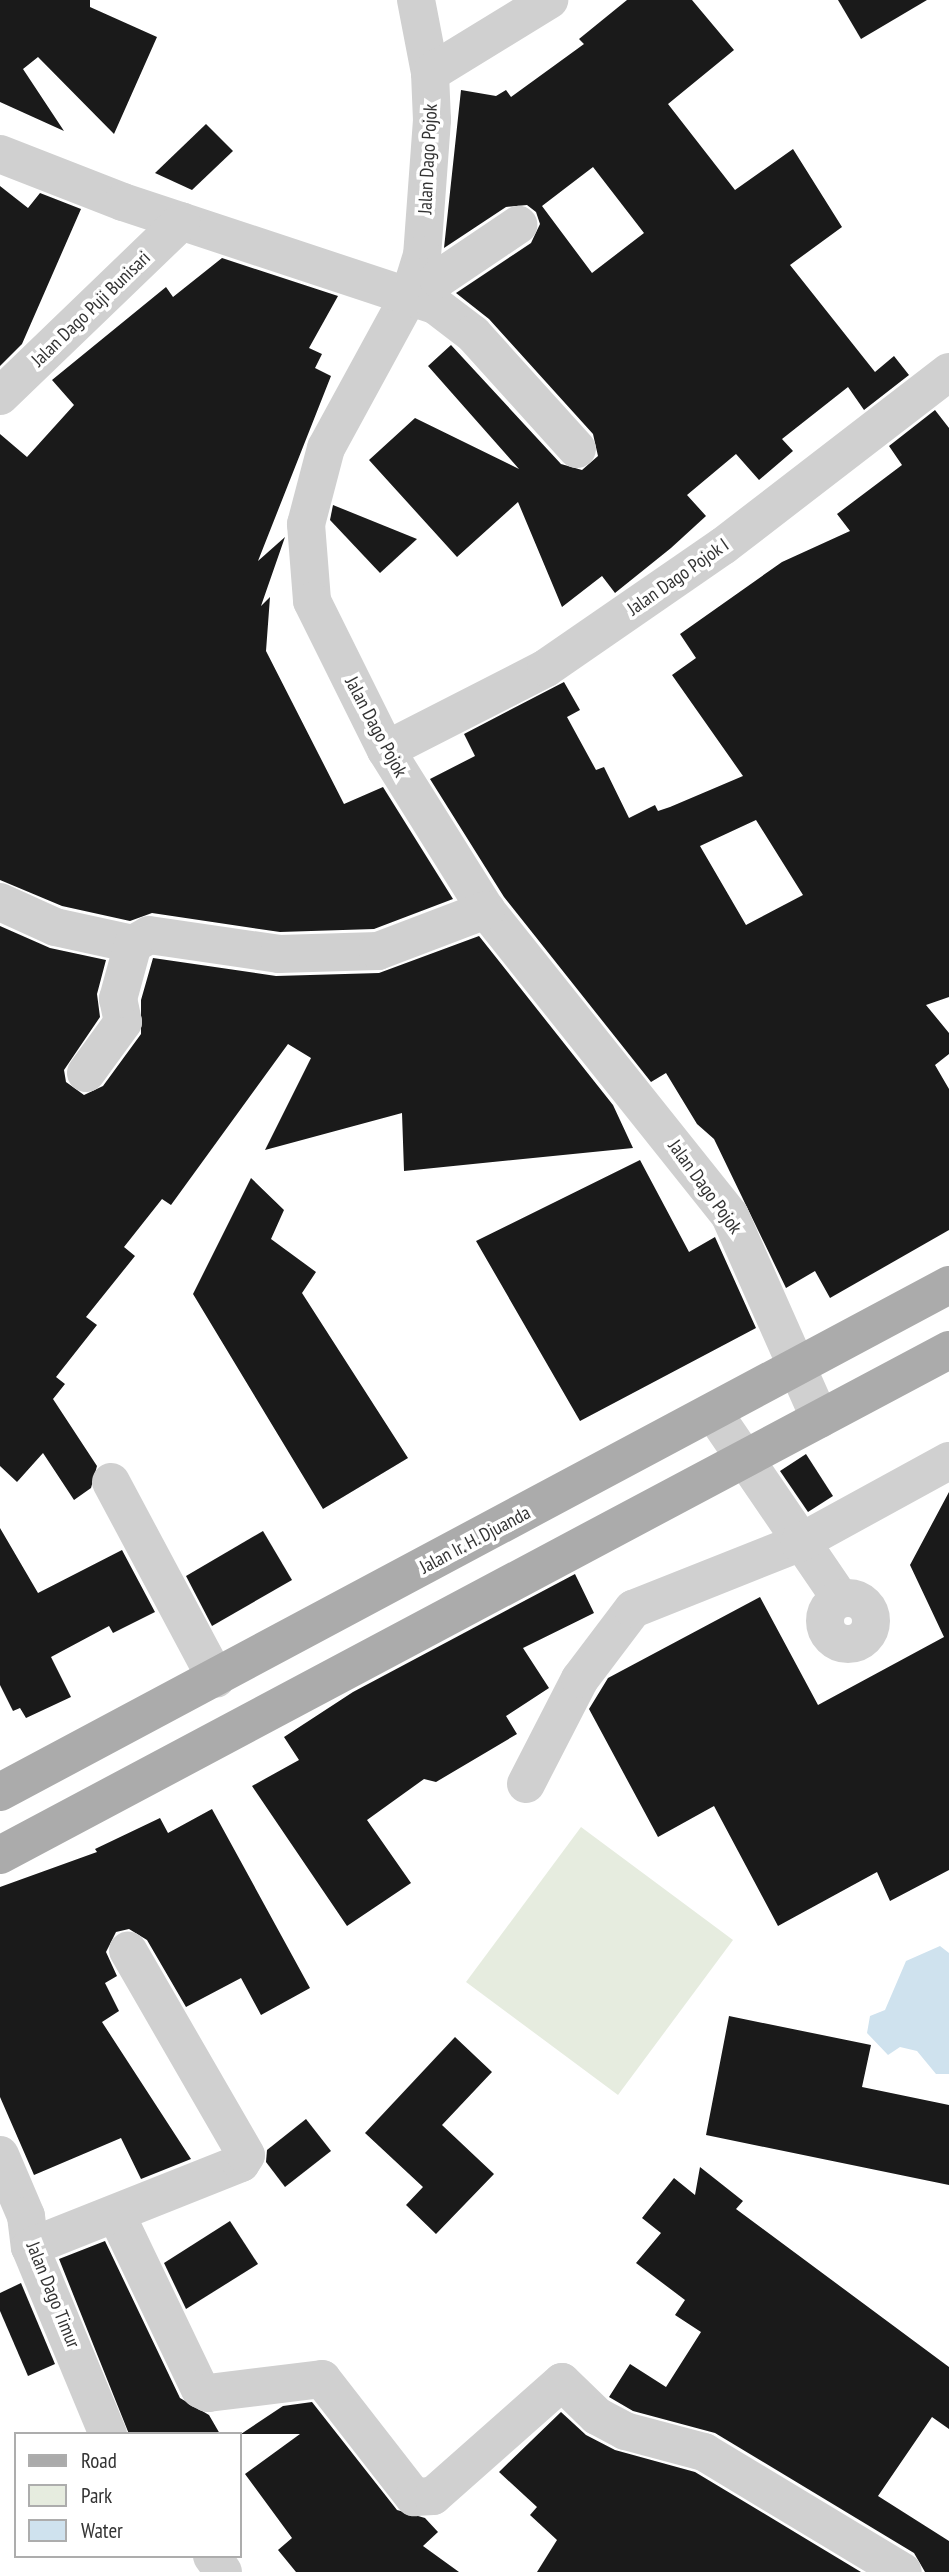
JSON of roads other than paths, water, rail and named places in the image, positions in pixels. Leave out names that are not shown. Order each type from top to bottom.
[{"type":"main road","name":"Jalan Ir. H. Djuanda","points":[[0,1792],[216,1679],[949,1285]]},
{"type":"main road","points":[[0,1855],[949,1350]]},
{"type":"street","name":"Jalan Dago Pojok","points":[[416,0],[430,73],[424,228],[413,285],[326,448],[306,524],[312,601],[386,750],[486,910],[730,1216],[799,1365],[820,1419]]},
{"type":"street","points":[[430,73],[549,0]]},
{"type":"street","points":[[0,154],[182,221],[413,285],[473,334],[577,449]]},
{"type":"street","name":"Jalan Dago Puji Bunisari","points":[[0,396],[182,221]]},
{"type":"street","points":[[413,285],[438,279],[518,225]]},
{"type":"street","name":"Jalan Dago Pojok I","points":[[386,750],[546,667],[723,546],[949,372]]},
{"type":"street","points":[[0,902],[55,927],[133,944],[149,935],[279,954],[378,951],[486,910]]},
{"type":"street","points":[[86,1073],[122,1024],[118,999],[133,944]]},
{"type":"street","points":[[713,1412],[740,1459],[840,1598]]},
{"type":"street","points":[[526,1784],[580,1679],[633,1609],[799,1543],[949,1461]]},
{"type":"street","points":[[110,1482],[216,1679]]},
{"type":"street","points":[[19,2230],[116,2214],[242,2163],[246,2155],[128,1951]]},
{"type":"street","name":"Jalan Dago Timur","points":[[0,2155],[19,2230],[107,2432]]},
{"type":"street","points":[[116,2214],[200,2389],[208,2393],[322,2379],[414,2497],[433,2496],[562,2382],[597,2416],[625,2431],[704,2452],[903,2572]]},
{"type":"water","points":[[940,1946],[949,1953],[949,2074],[936,2074],[917,2051],[900,2047],[888,2055],[867,2033],[870,2016],[885,2010],[906,1961]]}]
